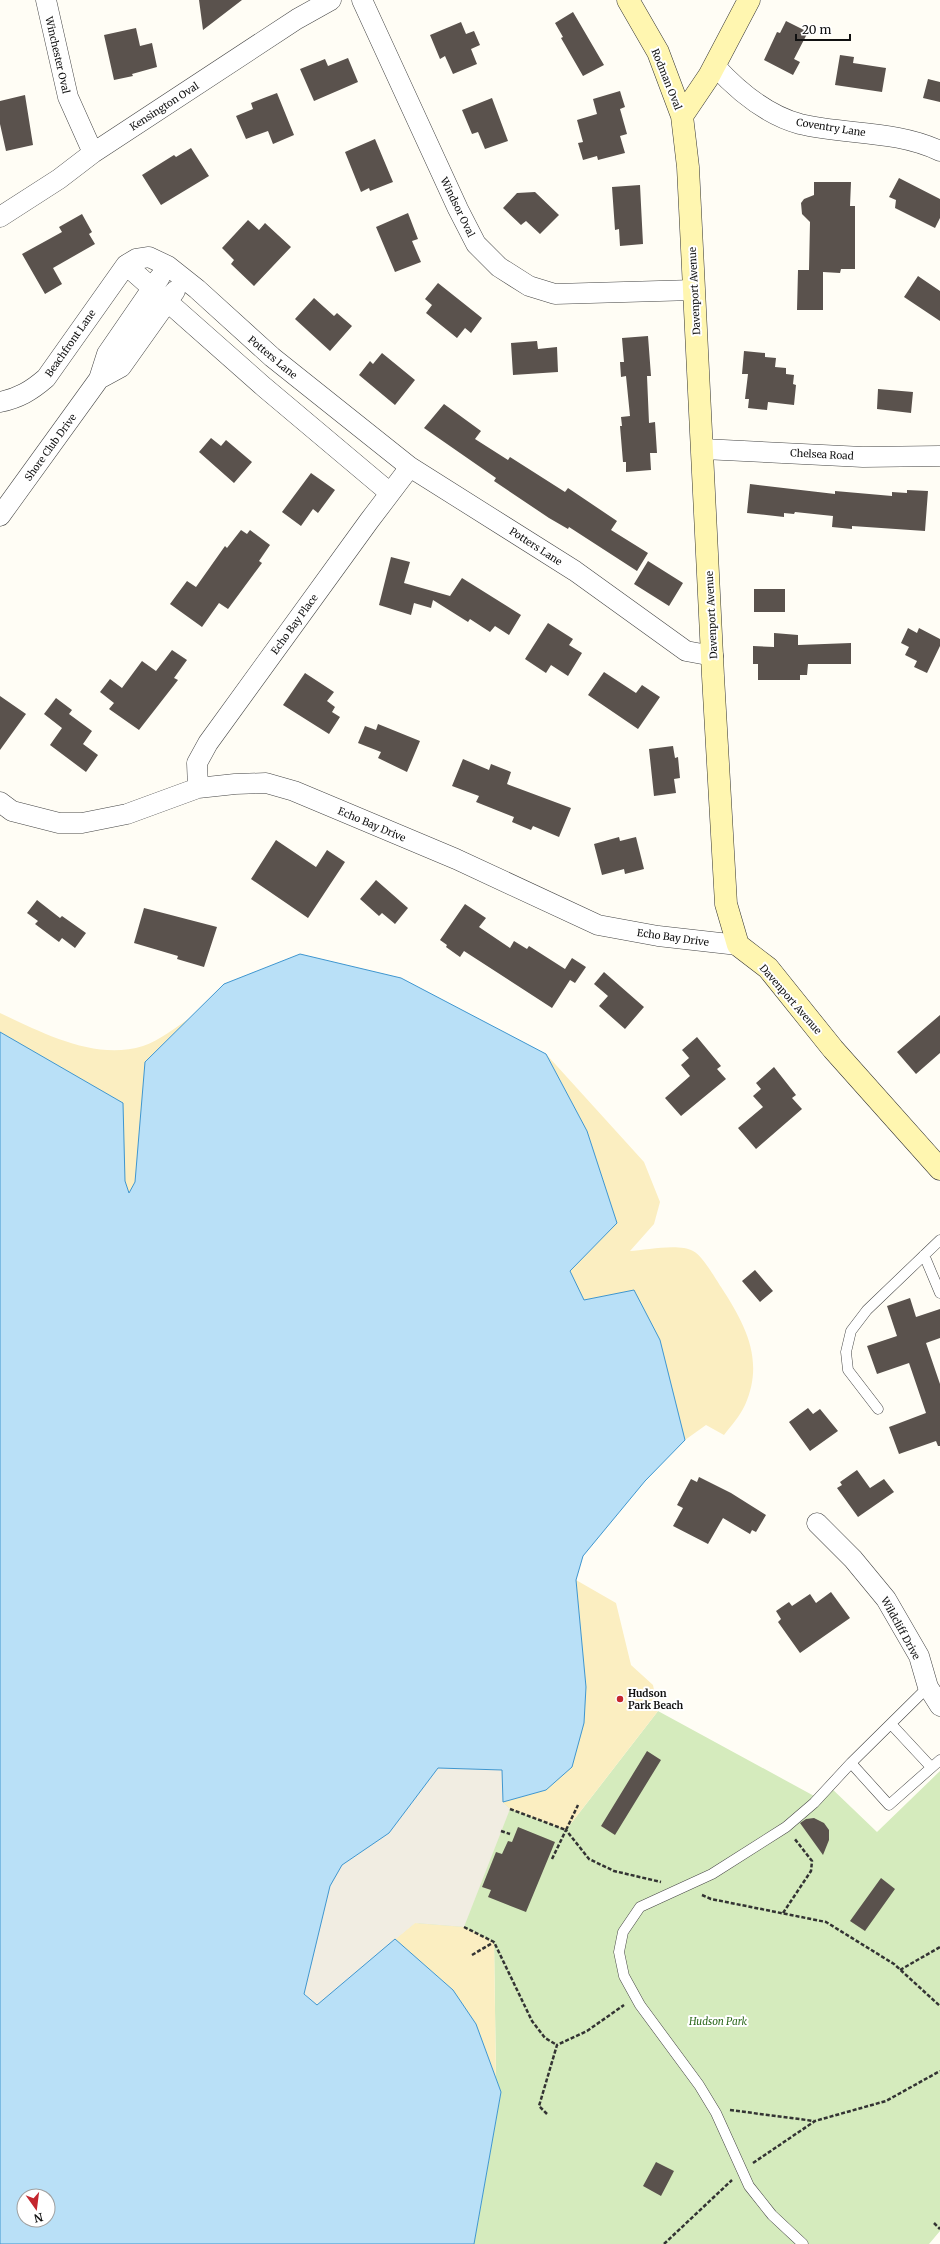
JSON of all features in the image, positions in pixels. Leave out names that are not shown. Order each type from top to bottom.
[{"type":"street","name":"Winchester Oval","points":[[46,0],[68,97],[93,153]]},
{"type":"street","name":"Kensington Oval","points":[[0,217],[59,180],[93,153],[297,19],[331,0]]},
{"type":"street","name":"Windsor Oval","points":[[362,0],[458,209],[476,244],[499,267],[529,286],[555,294],[694,290]]},
{"type":"street","name":"Rodman Oval","points":[[628,0],[658,52],[682,116]]},
{"type":"street","points":[[682,116],[714,66],[749,0]]},
{"type":"street","name":"Coventry Lane","points":[[714,66],[728,80],[778,116],[800,124],[908,139],[940,151]]},
{"type":"street","name":"Davenport Avenue","points":[[682,116],[688,167],[713,676],[726,904],[738,945],[768,968],[834,1049],[940,1169]]},
{"type":"street","name":"Potters Lane","points":[[126,265],[136,259],[149,257],[168,266],[184,278],[272,357],[410,467],[575,571],[686,651],[713,656]]},
{"type":"street","points":[[126,265],[264,387],[390,493]]},
{"type":"street","name":"Beachfront Lane","points":[[0,402],[16,399],[32,390],[46,378],[126,265]]},
{"type":"street","name":"Shore Club Drive","points":[[0,516],[99,379],[107,354],[168,266]]},
{"type":"street","name":"Shore Club Drive","points":[[99,379],[121,367],[184,278]]},
{"type":"street","name":"Chelsea Road","points":[[703,449],[863,456],[940,456]]},
{"type":"street","name":"Echo Bay Place","points":[[198,788],[197,764],[208,743],[410,467]]},
{"type":"street","name":"Echo Bay Drive","points":[[0,802],[12,811],[59,823],[82,823],[128,814],[198,788],[235,784],[266,784],[294,791],[456,860],[598,925],[658,936],[738,945]]},
{"type":"street","name":"Wildcliff Drive","points":[[817,1523],[853,1559],[886,1600],[919,1656],[928,1687],[940,1706]]},
{"type":"lane","points":[[878,1409],[848,1370],[846,1352],[851,1330],[867,1310],[940,1240]]},
{"type":"lane","points":[[924,1255],[940,1293]]},
{"type":"lane","points":[[803,2244],[772,2215],[749,2186],[713,2108],[700,2085],[635,1996],[624,1976],[618,1952],[623,1932],[640,1907],[712,1874],[786,1827],[814,1803],[851,1763],[928,1687]]},
{"type":"lane","points":[[891,1724],[931,1768]]},
{"type":"lane","points":[[851,1763],[889,1805],[940,1760]]},
{"type":"path","points":[[552,1860],[578,1805]]},
{"type":"path","points":[[510,1809],[566,1830],[589,1859],[614,1871],[684,1887],[711,1899],[826,1922],[900,1970],[940,2006]]},
{"type":"path","points":[[783,1913],[811,1871],[812,1861],[786,1827]]},
{"type":"path","points":[[501,1831],[510,1834]]},
{"type":"path","points":[[464,1927],[494,1942],[532,2021],[545,2038],[557,2045]]},
{"type":"path","points":[[472,1955],[494,1942]]},
{"type":"path","points":[[900,1970],[940,1947]]},
{"type":"path","points":[[548,2114],[539,2106],[557,2045],[586,2031],[635,1996]]},
{"type":"path","points":[[664,2244],[742,2171],[815,2121],[886,2101],[940,2071]]},
{"type":"path","points":[[713,2108],[815,2121]]},
{"type":"path","points":[[934,2223],[940,2228]]},
{"type":"green space","name":"Hudson Park","points":[[658,1711],[816,1797],[828,1785],[877,1832],[940,1771],[940,2231],[929,2244],[474,2244],[501,2092],[496,2078],[494,1942],[415,1923],[395,1939],[438,1768],[566,1830]]},
{"type":"sand","points":[[0,1013],[34,1029],[70,1043],[106,1050],[125,1050],[149,1044],[190,1018],[145,1062],[135,1182],[129,1194],[125,1181],[18,1044],[0,1032]]},
{"type":"sand","points":[[546,1054],[644,1162],[660,1202],[654,1224],[630,1251],[680,1247],[697,1253],[708,1267],[738,1315],[750,1343],[753,1358],[753,1373],[751,1389],[745,1405],[724,1435],[706,1425],[685,1440],[660,1340],[584,1300],[569,1271],[617,1223],[587,1131]]},
{"type":"sand","name":"Hudson Park Beach","points":[[576,1580],[616,1603],[631,1665],[653,1685],[658,1711],[566,1830],[510,1809],[503,1802],[546,1790],[584,1723],[586,1687]]},
{"type":"sand","points":[[415,1923],[464,1927],[494,1942],[496,2078],[476,2024],[453,1990],[395,1939]]},
{"type":"shaded area","points":[[438,1768],[502,1770],[503,1802],[510,1809],[464,1927],[415,1923],[317,2005],[304,1993],[330,1886],[342,1865],[389,1833]]},
{"type":"water","points":[[300,954],[401,978],[546,1054],[587,1131],[617,1223],[570,1271],[584,1300],[634,1290],[660,1340],[685,1440],[645,1481],[583,1556],[576,1580],[586,1687],[584,1723],[572,1767],[546,1790],[503,1802],[502,1770],[438,1768],[389,1833],[342,1865],[330,1886],[304,1994],[317,2005],[395,1939],[453,1990],[476,2024],[501,2092],[474,2244],[0,2244],[0,1032],[123,1103],[125,1181],[129,1193],[135,1182],[145,1062],[224,984]]},
{"type":"building","points":[[199,0],[242,0],[203,30]]},
{"type":"building","points":[[573,12],[604,65],[583,76],[561,38],[563,37],[555,23]]},
{"type":"building","points":[[786,21],[808,32],[794,59],[800,62],[793,75],[764,60],[777,32],[780,33]]},
{"type":"building","points":[[461,22],[466,34],[474,31],[480,45],[471,49],[477,64],[453,74],[445,56],[440,59],[430,35]]},
{"type":"building","points":[[136,28],[140,46],[152,43],[157,67],[132,74],[133,76],[114,80],[104,35]]},
{"type":"building","points":[[840,55],[854,57],[853,63],[886,68],[882,92],[835,85]]},
{"type":"building","points":[[348,58],[358,82],[314,101],[300,69],[325,59],[328,66]]},
{"type":"building","points":[[928,79],[940,82],[940,102],[923,98]]},
{"type":"building","points":[[620,91],[625,107],[620,109],[627,134],[620,136],[625,153],[598,160],[597,156],[583,160],[578,143],[583,142],[577,120],[597,114],[593,99]]},
{"type":"building","points":[[277,93],[294,135],[273,144],[268,131],[246,139],[236,116],[253,109],[251,103]]},
{"type":"building","points":[[25,95],[33,145],[6,151],[0,124],[0,101]]},
{"type":"building","points":[[492,98],[508,141],[485,149],[478,132],[472,134],[462,110]]},
{"type":"building","points":[[375,139],[393,182],[370,191],[369,188],[361,192],[345,152]]},
{"type":"building","points":[[191,148],[209,176],[161,205],[142,175],[174,155],[176,157]]},
{"type":"building","points":[[899,178],[940,199],[940,218],[935,228],[895,208],[896,200],[889,197]]},
{"type":"building","points":[[814,182],[851,182],[850,206],[855,206],[855,269],[841,269],[840,273],[823,272],[823,310],[797,310],[798,270],[809,270],[810,222],[802,214],[801,203],[804,199],[814,195]]},
{"type":"building","points":[[640,185],[643,244],[620,246],[619,229],[615,230],[612,187]]},
{"type":"building","points":[[535,192],[559,215],[540,234],[526,221],[521,225],[503,208],[517,193]]},
{"type":"building","points":[[408,213],[418,239],[412,241],[421,262],[395,272],[376,227]]},
{"type":"building","points":[[82,214],[92,232],[89,234],[95,244],[53,268],[62,284],[45,294],[22,254],[62,232],[59,227]]},
{"type":"building","points":[[248,220],[259,230],[265,223],[291,247],[254,286],[231,264],[234,260],[222,248]]},
{"type":"building","points":[[918,276],[940,291],[940,321],[904,297]]},
{"type":"building","points":[[438,283],[482,318],[471,333],[465,328],[457,338],[426,313],[432,305],[425,299]]},
{"type":"building","points":[[314,298],[334,316],[337,313],[352,326],[330,351],[295,319]]},
{"type":"building","points":[[648,336],[651,376],[647,376],[649,423],[655,422],[657,453],[650,453],[651,470],[626,472],[626,462],[623,462],[620,426],[622,426],[621,417],[630,416],[626,376],[621,377],[620,362],[624,362],[622,338]]},
{"type":"building","points":[[537,341],[538,349],[557,347],[558,372],[513,375],[511,343]]},
{"type":"building","points":[[744,351],[765,353],[765,357],[776,358],[775,367],[786,368],[786,374],[794,375],[793,384],[796,385],[794,405],[768,402],[767,410],[748,408],[749,399],[745,399],[748,374],[742,374]]},
{"type":"building","points":[[382,353],[415,380],[395,405],[359,375],[370,361],[373,364]]},
{"type":"building","points":[[878,389],[913,392],[911,413],[877,409]]},
{"type":"building","points":[[444,404],[481,431],[475,439],[508,460],[510,457],[565,492],[568,488],[617,521],[611,530],[648,553],[637,571],[569,527],[568,529],[549,518],[494,481],[496,478],[424,428]]},
{"type":"building","points":[[211,438],[221,446],[226,440],[252,462],[234,483],[199,452]]},
{"type":"building","points":[[311,473],[335,490],[318,513],[313,509],[301,526],[282,512]]},
{"type":"building","points":[[750,484],[835,494],[835,491],[892,496],[892,492],[907,493],[907,490],[928,491],[925,531],[852,526],[852,529],[832,527],[833,516],[795,512],[794,514],[784,513],[784,517],[747,513]]},
{"type":"building","points":[[241,530],[247,534],[250,530],[270,545],[259,561],[262,563],[228,609],[219,603],[202,627],[170,604],[187,581],[196,587],[225,546],[227,548]]},
{"type":"building","points":[[391,557],[410,562],[404,583],[450,596],[462,578],[521,615],[509,635],[495,626],[490,632],[470,619],[468,622],[433,600],[431,608],[414,603],[411,615],[379,605]]},
{"type":"building","points":[[648,561],[683,583],[669,606],[634,584]]},
{"type":"building","points":[[754,589],[785,589],[785,612],[754,612]]},
{"type":"building","points":[[548,623],[573,639],[569,645],[582,653],[568,676],[551,665],[546,673],[525,659]]},
{"type":"building","points":[[908,628],[917,633],[919,628],[940,639],[940,646],[927,673],[914,667],[917,661],[905,655],[909,647],[901,643]]},
{"type":"building","points":[[774,633],[798,635],[798,645],[851,643],[851,664],[808,664],[807,675],[800,675],[800,680],[758,680],[758,664],[753,664],[753,646],[774,647]]},
{"type":"building","points":[[172,650],[187,660],[174,678],[178,680],[139,730],[109,709],[114,703],[100,692],[110,679],[122,688],[142,661],[156,671]]},
{"type":"building","points":[[604,672],[636,693],[642,685],[660,697],[638,729],[588,695]]},
{"type":"building","points":[[305,673],[334,692],[327,701],[335,707],[332,712],[340,717],[329,734],[283,705]]},
{"type":"building","points":[[0,696],[26,714],[0,750]]},
{"type":"building","points":[[56,698],[72,710],[69,714],[92,731],[83,744],[98,755],[86,772],[50,745],[62,728],[44,714]]},
{"type":"building","points":[[378,724],[420,741],[407,772],[378,758],[381,752],[358,743],[365,726],[376,730]]},
{"type":"building","points":[[673,746],[675,758],[678,757],[680,778],[674,779],[676,793],[654,796],[649,749]]},
{"type":"building","points":[[463,759],[489,770],[491,764],[511,772],[507,784],[571,808],[559,837],[533,826],[531,830],[512,822],[514,817],[476,802],[479,796],[452,786]]},
{"type":"building","points":[[619,837],[620,841],[636,837],[644,869],[625,874],[624,869],[602,875],[594,844]]},
{"type":"building","points":[[276,840],[316,867],[327,850],[345,862],[308,918],[251,879]]},
{"type":"building","points":[[376,880],[408,908],[395,924],[382,913],[379,916],[360,899]]},
{"type":"building","points":[[37,900],[60,918],[62,916],[86,933],[75,948],[62,938],[59,942],[35,924],[38,921],[27,913]]},
{"type":"building","points":[[465,904],[486,918],[479,927],[510,948],[514,941],[527,949],[529,946],[565,969],[572,958],[586,967],[575,983],[570,980],[552,1008],[464,951],[460,957],[446,947],[447,945],[440,940]]},
{"type":"building","points":[[144,908],[217,927],[204,967],[177,959],[178,956],[134,943]]},
{"type":"building","points":[[604,972],[644,1007],[625,1029],[599,1006],[608,996],[594,984]]},
{"type":"building","points":[[940,1015],[940,1053],[916,1074],[897,1052]]},
{"type":"building","points":[[697,1037],[721,1066],[717,1069],[726,1079],[681,1116],[665,1098],[690,1076],[681,1065],[689,1058],[682,1050]]},
{"type":"building","points":[[774,1067],[796,1095],[792,1098],[802,1109],[756,1149],[738,1128],[763,1107],[753,1096],[761,1089],[756,1083]]},
{"type":"building","points":[[755,1270],[773,1291],[760,1302],[742,1281]]},
{"type":"building","points":[[910,1298],[916,1317],[940,1309],[940,1338],[926,1343],[940,1384],[940,1446],[938,1446],[936,1441],[899,1454],[889,1427],[926,1413],[909,1363],[877,1374],[867,1346],[897,1336],[887,1306]]},
{"type":"building","points":[[808,1408],[813,1414],[820,1409],[838,1431],[810,1451],[789,1422]]},
{"type":"building","points":[[857,1470],[870,1488],[884,1479],[894,1492],[858,1517],[837,1488],[842,1485],[840,1482]]},
{"type":"building","points":[[699,1477],[731,1493],[766,1515],[756,1532],[752,1530],[750,1534],[723,1518],[708,1544],[673,1526],[683,1508],[677,1505],[691,1479],[697,1482]]},
{"type":"building","points":[[831,1592],[850,1618],[800,1653],[778,1622],[781,1619],[776,1611],[789,1602],[792,1606],[810,1594],[816,1603]]},
{"type":"building","points":[[647,1751],[661,1760],[615,1835],[601,1826]]},
{"type":"building","points":[[814,1818],[824,1823],[829,1830],[829,1840],[823,1855],[800,1823],[806,1819]]},
{"type":"building","points":[[518,1827],[555,1842],[526,1912],[488,1897],[491,1890],[482,1887],[496,1852],[502,1854],[508,1841],[512,1842]]},
{"type":"building","points":[[881,1878],[895,1889],[865,1931],[850,1921]]},
{"type":"building","points":[[656,2162],[674,2171],[661,2196],[643,2186]]},
{"type":"place","name":"Hudson Park Beach","points":[[620,1699]]}]
